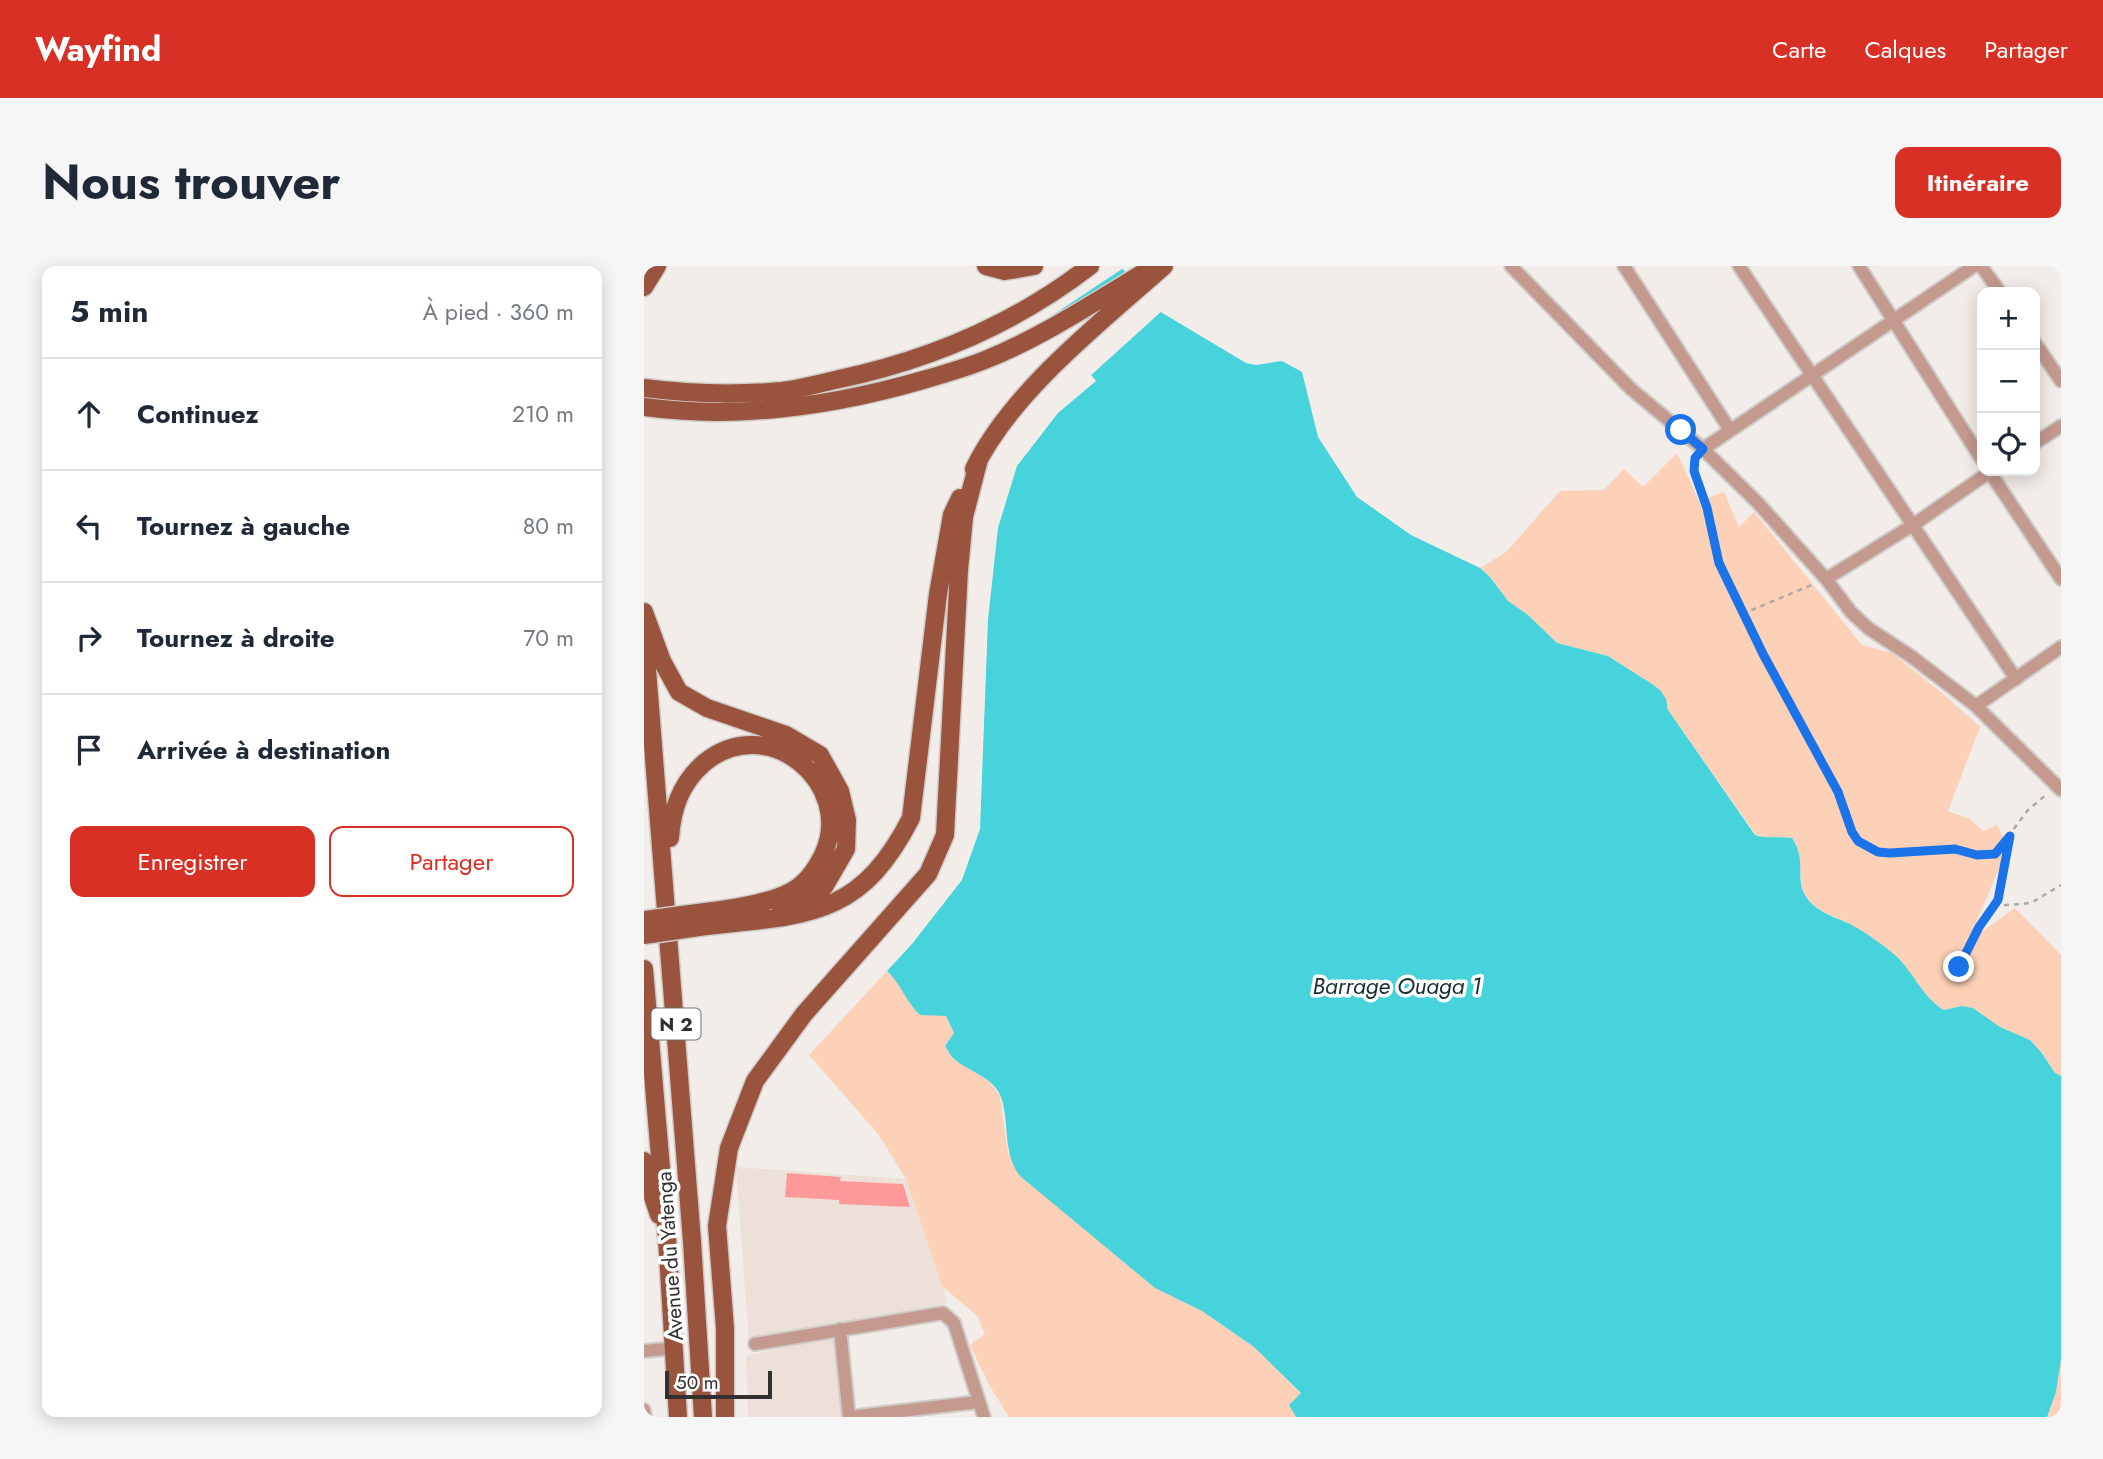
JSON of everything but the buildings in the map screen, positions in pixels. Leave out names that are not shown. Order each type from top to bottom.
[{"type":"main road","points":[[644,286],[657,266]]},
{"type":"main road","points":[[986,266],[1005,271],[1034,266]]},
{"type":"main road","points":[[649,389],[709,394],[785,391],[868,373],[944,349],[995,326],[1090,266]]},
{"type":"main road","points":[[644,920],[758,921],[805,914],[831,906],[863,886],[895,850],[911,818],[938,594],[952,515],[979,459],[1004,421],[1154,266]]},
{"type":"main road","points":[[648,408],[713,412],[782,410],[873,394],[985,360],[1136,284],[1164,266]]},
{"type":"main road","points":[[725,1417],[725,1328],[718,1226],[729,1148],[755,1081],[804,1014],[929,874],[945,835],[959,570],[964,517],[979,459]]},
{"type":"main road","points":[[644,612],[662,661],[679,692],[707,708],[786,735],[820,755],[840,791],[847,820],[846,849],[824,887],[799,904],[758,921]]},
{"type":"main road","name":"Avenue du Yatenga","points":[[644,631],[667,897],[702,1417]]},
{"type":"main road","points":[[644,935],[793,891],[815,871],[830,840],[830,817],[823,792],[806,766],[779,748],[744,744],[715,754],[696,770],[682,787],[671,821],[667,897]]},
{"type":"main road","name":"Avenue du Yatenga","points":[[644,969],[667,1238],[678,1417]]},
{"type":"main road","points":[[644,1161],[646,1179],[667,1238]]},
{"type":"street","points":[[1511,266],[1631,388],[1703,449],[1758,503],[1826,579],[1851,612],[1868,628],[1912,657],[1976,706],[2058,788]]},
{"type":"street","points":[[1624,266],[1730,430]]},
{"type":"street","points":[[1739,266],[2016,679]]},
{"type":"street","points":[[1859,266],[1977,452]]},
{"type":"street","points":[[1703,449],[1974,266]]},
{"type":"street","points":[[1981,266],[1996,287]]},
{"type":"street","points":[[2040,350],[2061,381]]},
{"type":"street","points":[[2040,440],[2061,426]]},
{"type":"street","points":[[1826,579],[1913,525],[1983,476]]},
{"type":"street","points":[[1993,476],[2061,579]]},
{"type":"street","points":[[1976,706],[2061,647]]},
{"type":"street","points":[[755,1344],[943,1313],[954,1323],[984,1417]]},
{"type":"street","points":[[840,1329],[849,1417],[978,1402]]},
{"type":"street","points":[[644,1351],[675,1348]]},
{"type":"street","points":[[644,1410],[645,1417]]},
{"type":"path","points":[[1703,449],[1695,458],[1694,471],[1707,508],[1715,551],[1742,614],[1838,792],[1852,832],[1858,841],[1878,852],[1955,849],[1985,855],[1995,854],[2028,810],[2058,788]]},
{"type":"path","points":[[1742,614],[1826,579]]},
{"type":"path","points":[[1959,967],[1979,927],[1994,906],[2005,871],[2010,836]]},
{"type":"path","points":[[1994,906],[2031,903],[2061,885]]},
{"type":"shaded area","points":[[1677,453],[1699,501],[1724,492],[1739,527],[1754,512],[1862,645],[1892,653],[1980,727],[1948,811],[1970,819],[1983,831],[1997,825],[2008,848],[1972,932],[1976,936],[2015,908],[2061,955],[2061,1076],[2055,1073],[2030,1040],[2000,1027],[1973,1008],[1962,1006],[1944,1010],[1932,1003],[1861,932],[1816,907],[1803,890],[1799,854],[1792,838],[1756,835],[1668,710],[1666,699],[1652,684],[1608,656],[1557,643],[1528,615],[1508,601],[1480,568],[1506,552],[1560,491],[1604,490],[1624,469],[1643,487]]},
{"type":"shaded area","points":[[887,971],[898,981],[912,1007],[946,1016],[954,1033],[945,1046],[953,1059],[989,1081],[1000,1096],[1008,1153],[1110,1250],[1155,1288],[1202,1311],[1254,1347],[1301,1394],[1290,1405],[1296,1417],[1009,1417],[988,1383],[970,1345],[985,1334],[977,1316],[942,1286],[906,1179],[878,1134],[809,1055]]},
{"type":"shaded area","points":[[736,1167],[906,1179],[948,1303],[749,1342]]},
{"type":"shaded area","points":[[839,1336],[843,1417],[748,1417],[746,1356]]},
{"type":"shaded area","points":[[2061,1360],[2061,1417],[2047,1417],[2056,1392]]},
{"type":"water","name":"Barrage Ouaga 1","points":[[1120,266],[1159,311],[1246,363],[1256,365],[1282,361],[1302,372],[1318,437],[1357,497],[1411,535],[1480,568],[1508,601],[1528,615],[1557,643],[1608,656],[1660,690],[1666,699],[1668,710],[1755,835],[1792,838],[1799,854],[1802,888],[1814,906],[1855,927],[1885,947],[1905,965],[1929,997],[1944,1010],[1962,1006],[1973,1008],[2000,1027],[2030,1040],[2055,1073],[2061,1076],[2061,1360],[2056,1392],[2047,1417],[1296,1417],[1289,1405],[1301,1393],[1254,1347],[1202,1311],[1155,1288],[1020,1176],[1008,1148],[1004,1107],[998,1090],[951,1056],[945,1046],[954,1033],[946,1016],[920,1015],[887,971],[912,944],[962,880],[980,829],[988,620],[998,528],[1017,466],[1058,413],[1096,381],[1020,288]]},
{"type":"pier","points":[[997,266],[1124,266],[1125,267],[1044,321]]},
{"type":"pier","points":[[1131,274],[1163,310],[1089,377],[1047,324]]},
{"type":"route","points":[[1681,430],[1703,449],[1695,458],[1694,471],[1707,508],[1719,563],[1742,614],[1838,792],[1852,832],[1858,841],[1878,852],[1907,853],[1955,849],[1985,855],[1995,854],[2010,836],[1998,900],[1979,927],[1959,967]]}]
